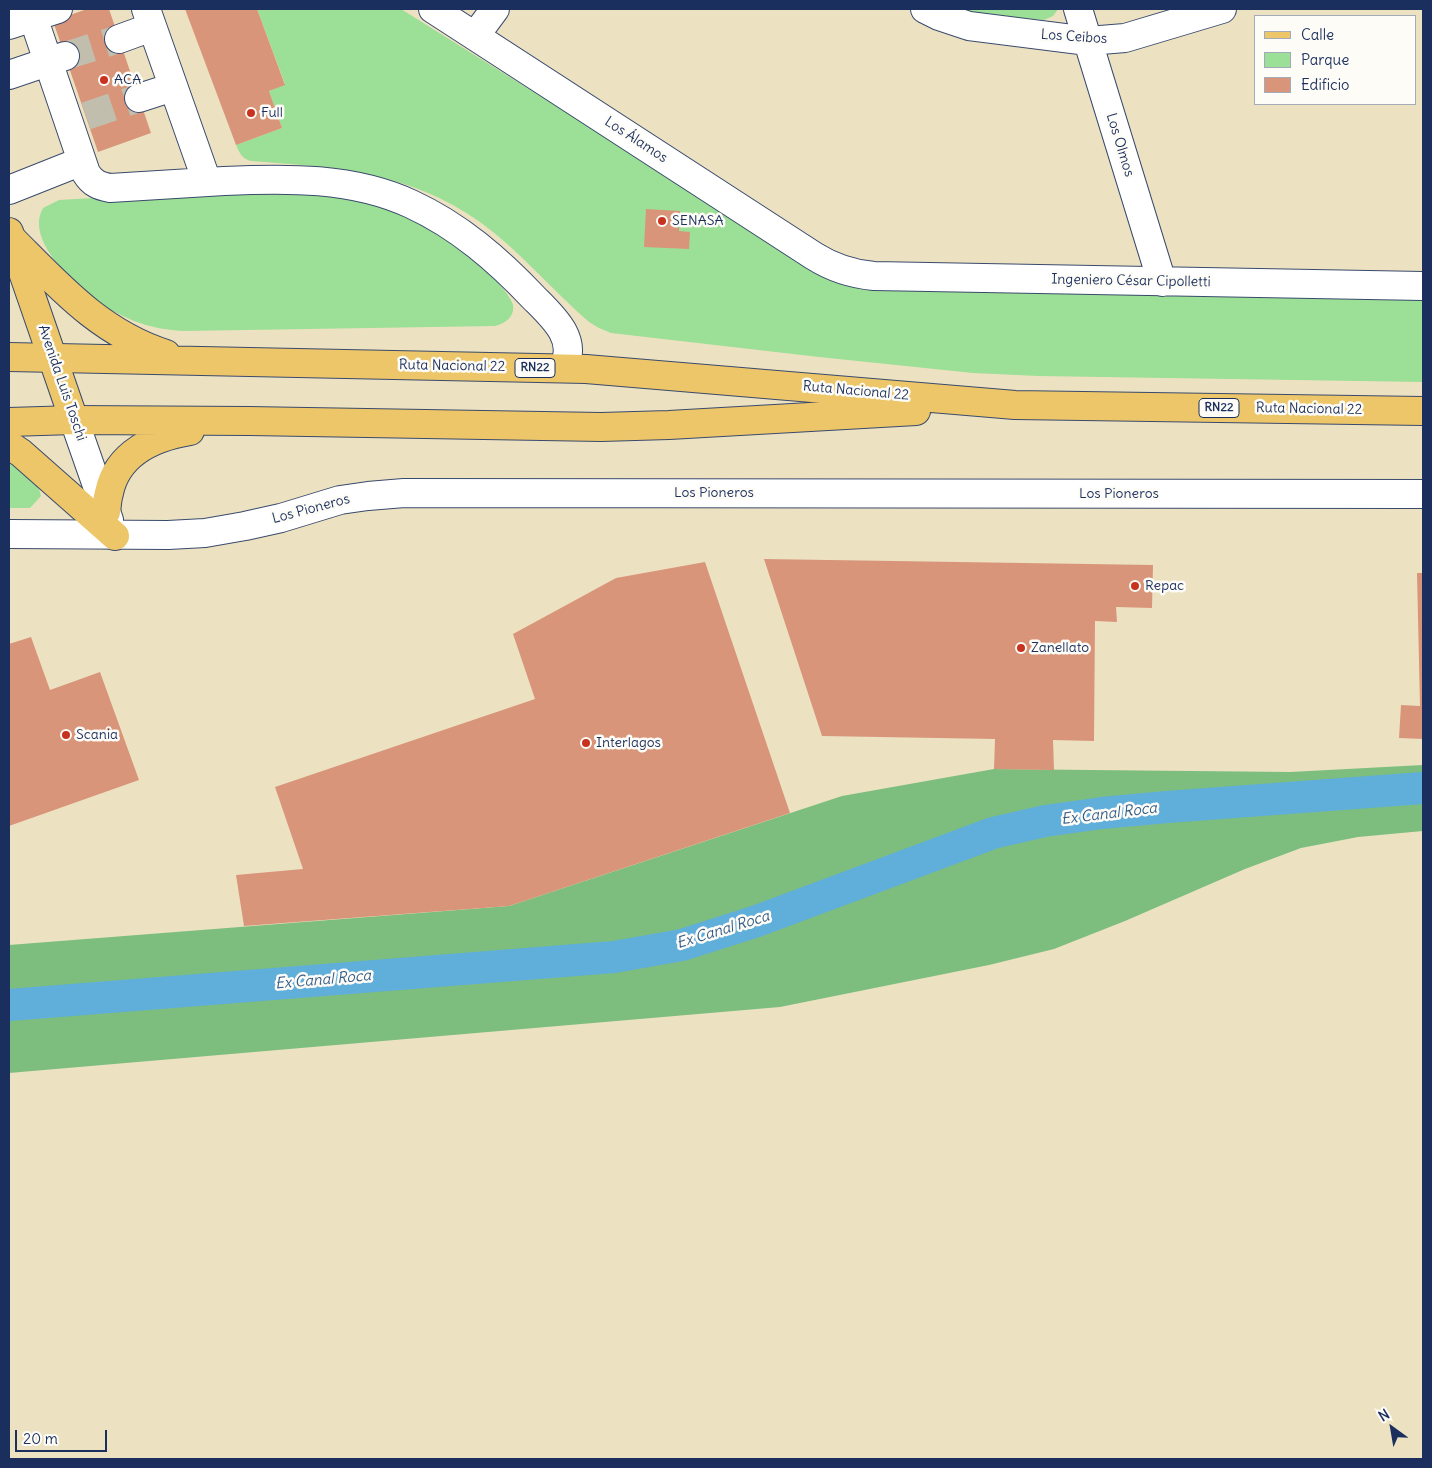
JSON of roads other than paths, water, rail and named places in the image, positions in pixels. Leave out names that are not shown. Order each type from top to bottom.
[{"type":"main road","name":"Avenida Luis Toschi","points":[[10,240],[54,358],[74,420]]},
{"type":"main road","points":[[10,240],[82,308],[106,326],[130,340],[156,351],[189,361]]},
{"type":"main road","name":"Ruta Nacional 22","points":[[9,357],[563,368],[638,372],[1015,405]]},
{"type":"main road","name":"Ruta Nacional 22","points":[[9,422],[74,420],[248,421],[635,426],[1015,405],[1423,411]]},
{"type":"main road","points":[[110,524],[109,492],[114,478],[130,456],[142,447],[156,439],[171,434],[248,421]]},
{"type":"main road","points":[[9,445],[110,524]]},
{"type":"street","name":"Los Álamos","points":[[433,9],[814,256],[840,270]]},
{"type":"street","points":[[475,36],[494,9]]},
{"type":"street","name":"Los Ceibos","points":[[925,9],[946,19],[969,26],[1088,41],[1125,38],[1222,9]]},
{"type":"street","name":"Los Olmos","points":[[1078,9],[1162,282]]},
{"type":"street","points":[[33,17],[57,59],[78,119],[82,161],[90,179],[102,187],[268,180],[329,182],[391,196],[450,225],[487,252],[526,289],[552,317],[565,335],[568,344],[568,360],[563,368]]},
{"type":"street","points":[[119,38],[149,18],[207,182]]},
{"type":"street","points":[[9,75],[57,59]]},
{"type":"street","points":[[139,98],[173,86]]},
{"type":"street","points":[[9,190],[82,161]]},
{"type":"street","name":"Ingeniero César Cipolletti","points":[[840,270],[874,276],[1423,286]]},
{"type":"street","name":"Avenida Luis Toschi","points":[[74,420],[110,524]]},
{"type":"street","name":"Los Pioneros","points":[[9,534],[110,524],[168,535],[205,532],[280,518],[340,500],[404,493],[1423,494]]},
{"type":"waterway","name":"Ex Canal Roca","points":[[9,1005],[614,957],[682,945],[757,921],[993,833],[1045,821],[1167,807],[1423,788]]},
{"type":"tunnel","points":[[65,56],[119,39]]},
{"type":"tunnel","points":[[86,116],[139,98]]},
{"type":"place","name":"ACA","points":[[104,80]]},
{"type":"place","name":"Full","points":[[251,113]]},
{"type":"place","name":"SENASA","points":[[662,221]]},
{"type":"place","name":"Repac","points":[[1135,586]]},
{"type":"place","name":"Zanellato","points":[[1021,648]]},
{"type":"place","name":"Scania","points":[[66,735]]},
{"type":"place","name":"Interlagos","points":[[586,743]]}]
